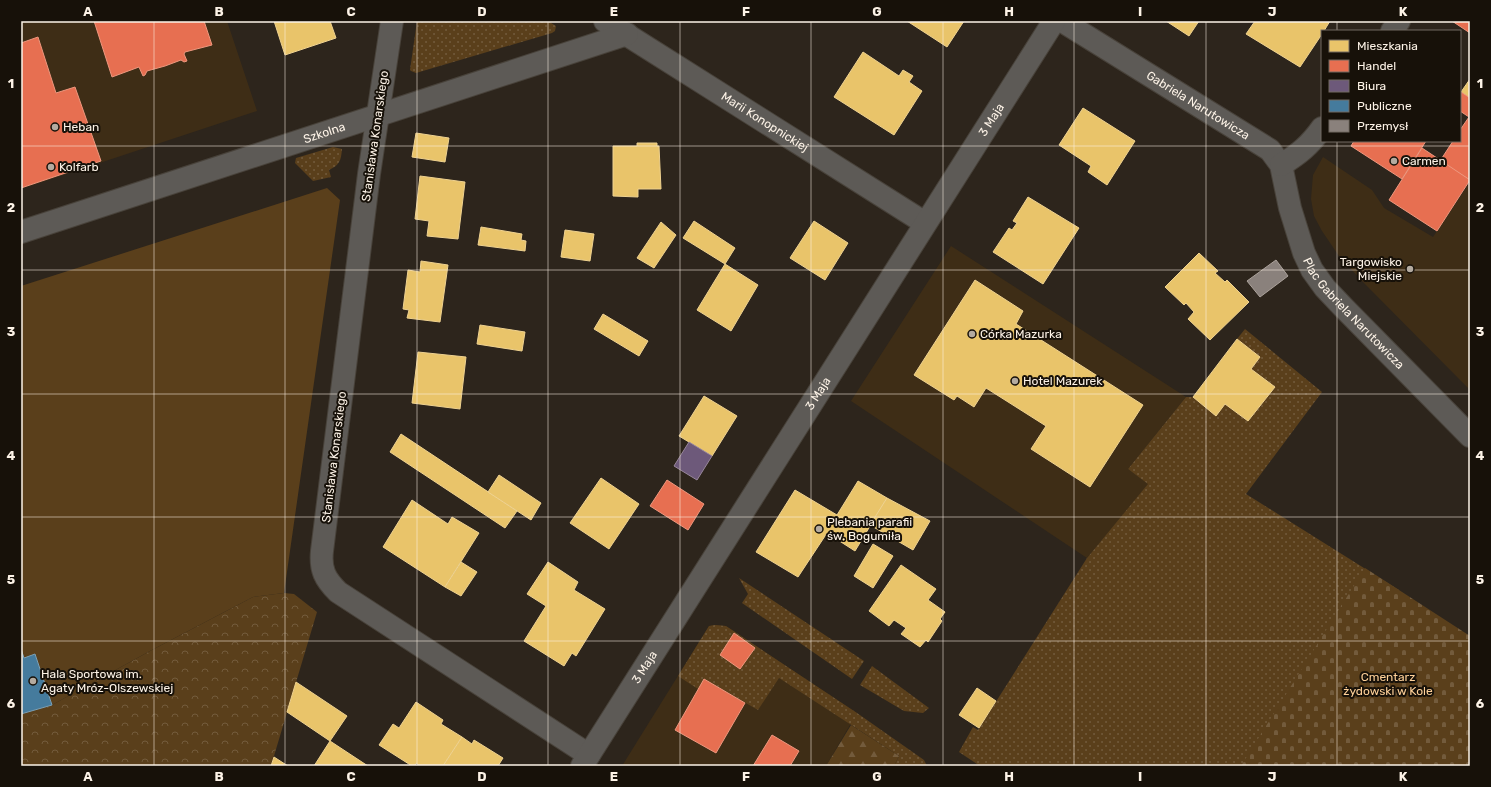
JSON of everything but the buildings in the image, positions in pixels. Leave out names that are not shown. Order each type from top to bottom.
[{"type":"street","name":"Stanisława Konarskiego","points":[[392,21],[369,174],[322,551],[321,562],[325,578],[338,592],[585,761]]},
{"type":"street","name":"Marii Konopnickiej","points":[[605,21],[925,223]]},
{"type":"street","name":"3 Maja","points":[[585,761],[1054,21]]},
{"type":"street","name":"Gabriela Narutowicza","points":[[1062,21],[1270,150],[1281,165]]},
{"type":"street","points":[[1393,30],[1399,21]]},
{"type":"street","name":"Szkolna","points":[[21,232],[627,34]]},
{"type":"street","points":[[1281,165],[1298,155],[1312,142],[1321,129]]},
{"type":"street","name":"Plac Gabriela Narutowicza","points":[[1281,165],[1298,235],[1312,270],[1325,288],[1343,307],[1470,436]]},
{"type":"shaded area","points":[[21,21],[227,21],[257,111],[21,189]]},
{"type":"shaded area","name":"Targowisko Miejskie","points":[[1323,157],[1372,190],[1384,208],[1433,237],[1470,182],[1470,390],[1363,282],[1339,256],[1322,231],[1314,216],[1311,199],[1313,175]]},
{"type":"shaded area","points":[[951,246],[1186,397],[1128,469],[1149,484],[1087,558],[851,401]]},
{"type":"shaded area","points":[[709,626],[726,626],[857,713],[826,766],[622,766]]},
{"type":"green space","points":[[417,21],[548,21],[556,26],[555,31],[552,33],[416,73],[410,70]]},
{"type":"green space","points":[[333,147],[342,149],[339,162],[336,166],[329,170],[331,177],[313,181],[295,163],[296,158]]},
{"type":"green space","points":[[327,188],[340,200],[284,593],[253,597],[52,705],[21,714],[21,286]]},
{"type":"green space","points":[[1245,329],[1322,392],[1246,494],[1399,590],[1401,766],[980,766],[959,752],[973,727],[978,730],[1087,558],[1148,484],[1128,469],[1186,397],[1193,397],[1216,415],[1225,404],[1248,421],[1275,387],[1251,369],[1260,357],[1237,339]]},
{"type":"green space","name":"Cmentarz żydowski w Kole","points":[[1365,568],[1470,636],[1470,766],[1241,766]]},
{"type":"green space","points":[[739,578],[864,661],[852,679],[742,603],[748,594]]},
{"type":"green space","points":[[284,593],[294,594],[317,612],[271,766],[21,766],[21,714],[52,705],[253,597]]},
{"type":"green space","points":[[709,626],[726,626],[857,713],[924,760],[927,766],[894,766],[899,756],[779,678],[758,710],[704,679],[698,689],[678,676]]},
{"type":"green space","points":[[872,666],[929,708],[923,713],[904,711],[860,685]]},
{"type":"green space","points":[[851,725],[899,756],[894,766],[826,766]]},
{"type":"place","name":"Heban","points":[[55,127]]},
{"type":"place","name":"Carmen","points":[[1394,161]]},
{"type":"place","name":"Kolfarb","points":[[51,167]]},
{"type":"place","name":"Targowisko Miejskie","points":[[1410,269]]},
{"type":"place","name":"Córka Mazurka","points":[[972,334]]},
{"type":"place","name":"Hotel Mazurek","points":[[1015,381]]},
{"type":"place","name":"Plebania parafii św. Bogumiła","points":[[819,529]]},
{"type":"place","name":"Hala Sportowa im. Agaty Mróz-Olszewskiej","points":[[33,681]]}]
